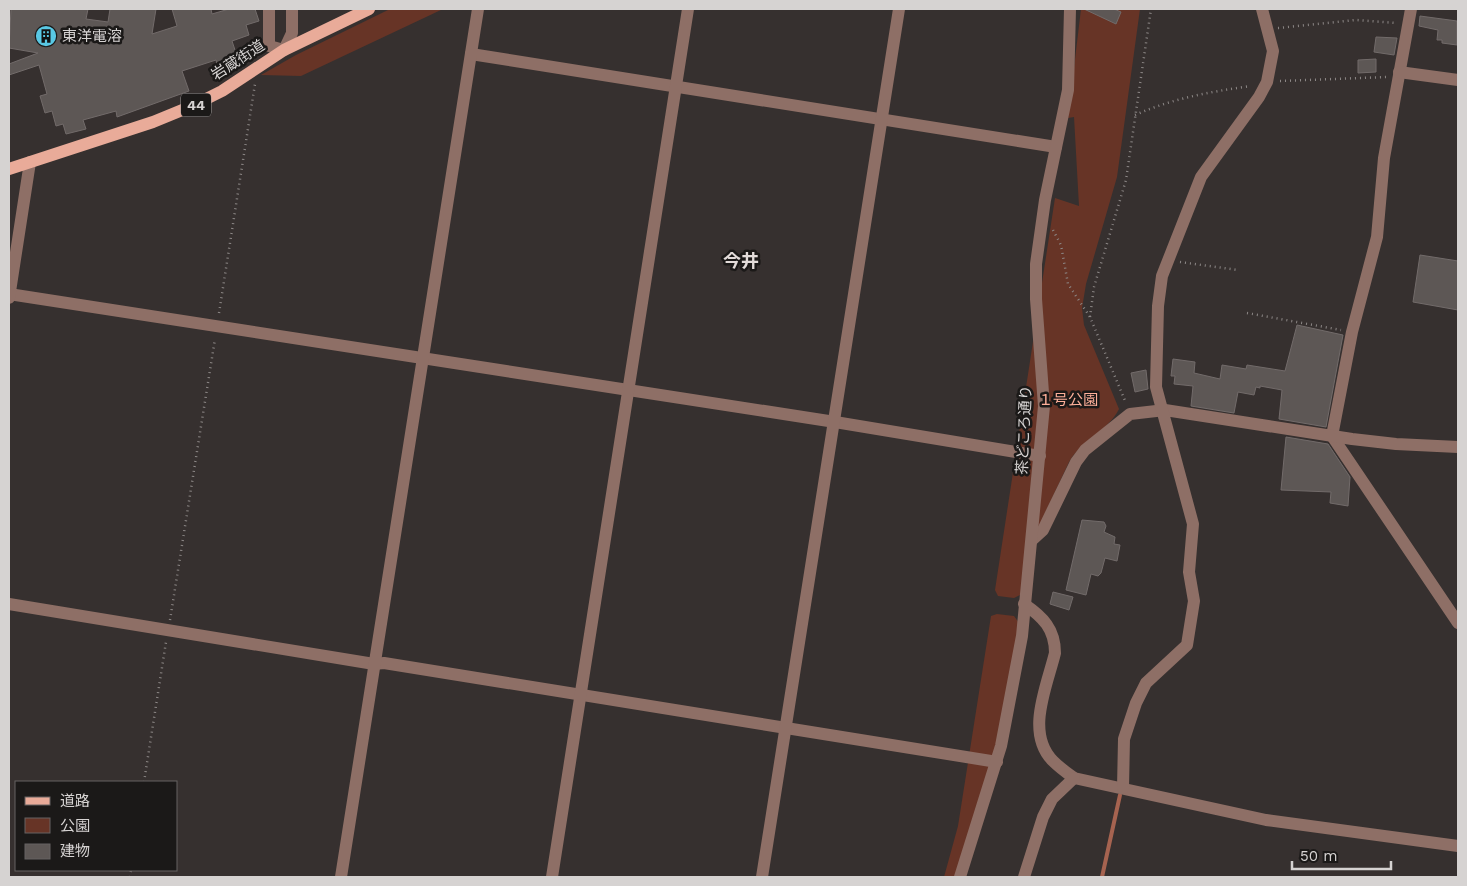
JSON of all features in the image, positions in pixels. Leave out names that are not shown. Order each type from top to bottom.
[{"type":"main road","name":"岩蔵街道","points":[[9,169],[178,113],[222,91],[284,50],[369,9]]},
{"type":"street","points":[[269,9],[269,46],[284,50],[292,33],[292,9]]},
{"type":"street","points":[[340,877],[478,9]]},
{"type":"street","points":[[552,877],[688,9]]},
{"type":"street","points":[[762,877],[899,9]]},
{"type":"street","name":"茶どころ通り","points":[[960,877],[997,762],[1018,662],[1032,540],[1044,396],[1035,285],[1042,217],[1068,90],[1070,9]]},
{"type":"street","points":[[1123,788],[1124,739],[1136,703],[1146,683],[1187,645],[1194,601],[1189,572],[1193,524],[1161,410],[1156,376],[1158,306],[1162,276],[1201,177],[1265,86],[1273,51],[1269,28],[1262,9]]},
{"type":"street","points":[[1410,9],[1384,158],[1377,237],[1352,332],[1332,436],[1458,623]]},
{"type":"street","points":[[471,54],[1056,147]]},
{"type":"street","points":[[1399,72],[1458,80]]},
{"type":"street","points":[[30,162],[9,296],[217,325],[1040,456]]},
{"type":"street","points":[[1032,540],[1043,530],[1076,462],[1085,450],[1130,414],[1161,410],[1396,444],[1458,447]]},
{"type":"street","points":[[9,604],[374,664],[384,662],[786,726],[997,762]]},
{"type":"street","points":[[1024,604],[1042,617],[1055,643],[1055,653],[1039,718],[1040,736],[1044,750],[1052,761],[1074,778],[1266,820],[1458,846]]},
{"type":"street","points":[[1024,877],[1043,817],[1052,799],[1074,778]]},
{"type":"path","points":[[1090,317],[1094,287],[1126,180],[1151,9]]},
{"type":"path","points":[[1269,28],[1356,20],[1408,24]]},
{"type":"path","points":[[144,781],[256,86],[250,72]]},
{"type":"path","points":[[1042,217],[1057,235],[1061,245],[1068,284],[1090,317],[1130,414]]},
{"type":"path","points":[[1167,261],[1238,270]]},
{"type":"path","points":[[1246,313],[1352,332]]},
{"type":"green space","points":[[390,9],[443,9],[301,76],[261,75],[296,55]]},
{"type":"green space","name":"１号公園","points":[[1081,9],[1140,9],[1117,177],[1086,284],[1082,308],[1084,325],[1119,409],[1108,424],[1080,448],[1069,462],[1027,552],[1022,594],[1014,598],[998,596],[995,590],[1055,198],[1079,206],[1074,117],[1068,118]]},
{"type":"green space","points":[[997,614],[1014,616],[1019,623],[1003,725],[956,877],[944,877],[958,826],[991,616]]},
{"type":"building","points":[[11,9],[88,9],[86,19],[108,22],[110,9],[156,9],[152,34],[177,26],[172,9],[211,9],[212,14],[229,9],[255,9],[259,21],[246,25],[249,35],[232,41],[239,62],[218,68],[216,60],[182,71],[189,91],[117,117],[116,111],[83,120],[86,129],[66,134],[63,124],[56,126],[52,111],[45,113],[40,96],[47,94],[39,65],[9,75],[9,64],[38,53],[9,48]]},
{"type":"building","points":[[1084,9],[1114,9],[1121,12],[1116,24]]},
{"type":"building","points":[[1420,16],[1457,21],[1457,45],[1442,43],[1442,40],[1437,40],[1438,30],[1419,26]]},
{"type":"building","points":[[1376,37],[1397,38],[1394,55],[1374,52]]},
{"type":"building","points":[[1376,59],[1376,72],[1358,73],[1358,60]]},
{"type":"building","points":[[1420,255],[1458,261],[1458,310],[1413,302]]},
{"type":"building","points":[[1297,325],[1343,335],[1326,427],[1279,419],[1282,390],[1260,386],[1260,388],[1256,387],[1254,395],[1238,392],[1234,413],[1191,406],[1193,386],[1174,384],[1175,376],[1171,376],[1173,359],[1195,362],[1194,373],[1220,379],[1222,365],[1246,369],[1247,365],[1285,371]]},
{"type":"building","points":[[1146,370],[1148,389],[1135,392],[1131,373]]},
{"type":"building","points":[[1286,437],[1328,444],[1350,477],[1348,506],[1330,503],[1331,492],[1281,490]]},
{"type":"building","points":[[1082,520],[1104,522],[1106,526],[1104,532],[1115,537],[1114,544],[1120,545],[1117,561],[1105,558],[1101,573],[1098,576],[1091,574],[1086,595],[1066,590]]},
{"type":"building","points":[[1053,592],[1073,597],[1069,610],[1050,604]]},
{"type":"waterway","points":[[1102,877],[1120,795]]},
{"type":"place","name":"東洋電溶","points":[[46,36]]},
{"type":"district","name":"今井","points":[[741,261]]}]
